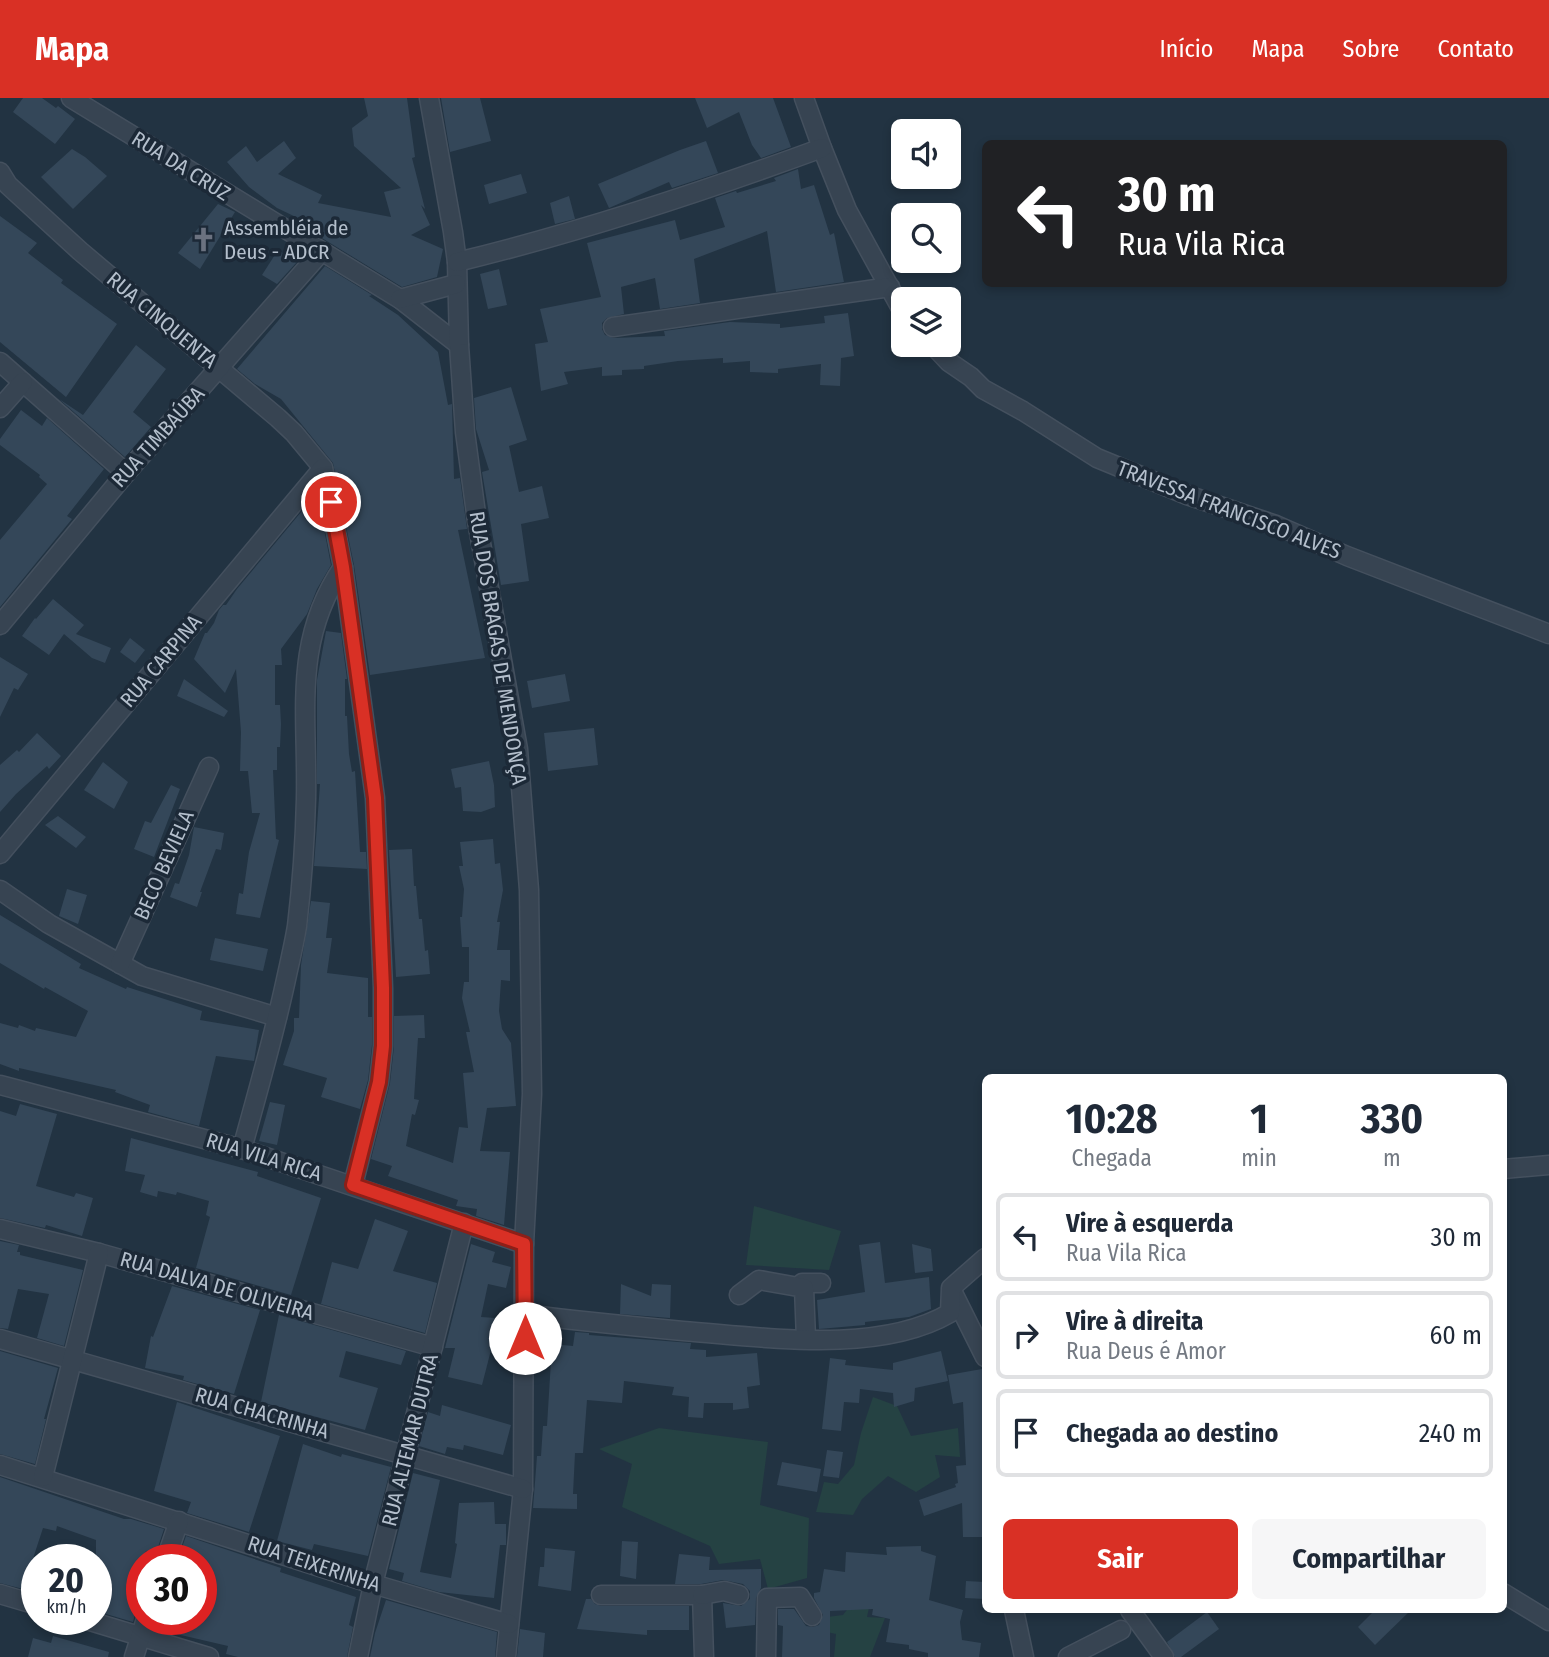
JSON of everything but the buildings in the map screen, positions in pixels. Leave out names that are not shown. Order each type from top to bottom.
[{"type":"street","name":"RUA DA CRUZ","points":[[71,98],[400,299],[459,345]]},
{"type":"street","name":"RUA DOS BRAGAS DE MENDONÇA","points":[[429,98],[448,195],[457,262],[459,345],[466,432],[476,509],[518,749],[529,890],[533,1019],[524,1244],[523,1489],[506,1657]]},
{"type":"street","points":[[613,327],[890,287],[848,210],[804,98]]},
{"type":"street","points":[[457,262],[547,240],[613,220],[822,148]]},
{"type":"street","name":"RUA CINQUENTA","points":[[3,184],[294,433],[323,468]]},
{"type":"street","name":"RUA TIMBAÚBA","points":[[0,625],[125,473],[321,252]]},
{"type":"street","points":[[400,299],[456,284]]},
{"type":"street","name":"TRAVESSA FRANCISCO ALVES","points":[[944,357],[983,389],[1097,458],[1187,495],[1276,525],[1359,561],[1549,634]]},
{"type":"street","points":[[0,362],[125,473]]},
{"type":"street","points":[[0,408],[23,382]]},
{"type":"street","points":[[323,468],[343,567],[375,798],[383,988],[383,1046],[379,1082],[353,1185]]},
{"type":"street","name":"RUA CARPINA","points":[[0,854],[323,468]]},
{"type":"street","points":[[242,1149],[297,929],[304,853],[306,662],[320,607],[343,567]]},
{"type":"street","name":"BECO BEVIELA","points":[[120,964],[209,767]]},
{"type":"street","points":[[0,890],[49,924],[120,964],[159,982],[277,1017]]},
{"type":"street","name":"RUA VILA RICA","points":[[0,1085],[242,1149],[524,1244]]},
{"type":"street","points":[[1507,1169],[1549,1165]]},
{"type":"street","name":"RUA ALTEMAR DUTRA","points":[[358,1657],[373,1584],[464,1223]]},
{"type":"street","name":"RUA DALVA DE OLIVEIRA","points":[[0,1229],[99,1253],[433,1347]]},
{"type":"street","points":[[43,1478],[99,1253]]},
{"type":"street","points":[[524,1314],[653,1329],[755,1337],[844,1339],[911,1330],[950,1313],[951,1288],[982,1261]]},
{"type":"street","points":[[739,1295],[759,1280],[813,1286],[806,1339]]},
{"type":"street","points":[[951,1288],[982,1351]]},
{"type":"street","name":"RUA CHACRINHA","points":[[0,1339],[523,1489]]},
{"type":"street","name":"RUA TEIXERINHA","points":[[0,1465],[509,1625]]},
{"type":"street","points":[[171,1544],[178,1521]]},
{"type":"street","points":[[601,1595],[702,1595],[724,1591],[739,1595]]},
{"type":"street","points":[[0,1594],[21,1600]]},
{"type":"street","points":[[702,1595],[704,1657]]},
{"type":"street","points":[[1507,1595],[1549,1621]]},
{"type":"street","points":[[766,1657],[767,1598],[800,1597],[812,1616]]},
{"type":"street","points":[[1015,1613],[1024,1657]]},
{"type":"street","points":[[1132,1613],[1164,1657]]},
{"type":"street","points":[[112,1628],[209,1657]]},
{"type":"street","points":[[1068,1657],[1121,1630]]},
{"type":"street","points":[[134,1657],[141,1636]]},
{"type":"green space","points":[[754,1206],[841,1231],[829,1270],[746,1265]]},
{"type":"green space","points":[[873,1397],[897,1406],[911,1436],[958,1428],[960,1457],[935,1455],[940,1477],[916,1492],[888,1476],[862,1499],[853,1515],[816,1512],[824,1482],[838,1484],[854,1465]]},
{"type":"green space","points":[[659,1428],[768,1442],[760,1505],[809,1518],[807,1578],[768,1589],[760,1559],[719,1564],[710,1546],[622,1507],[632,1464],[599,1449]]},
{"type":"green space","points":[[870,1603],[867,1617],[885,1618],[870,1657],[834,1657],[836,1634],[827,1632],[827,1617],[843,1615],[850,1606]]},
{"type":"place","name":"Assembléia de Deus - ADCR","points":[[204,240]]},
{"type":"route","points":[[331,502],[343,567],[375,798],[383,988],[383,1046],[379,1082],[353,1185],[524,1244],[525,1338]]}]
